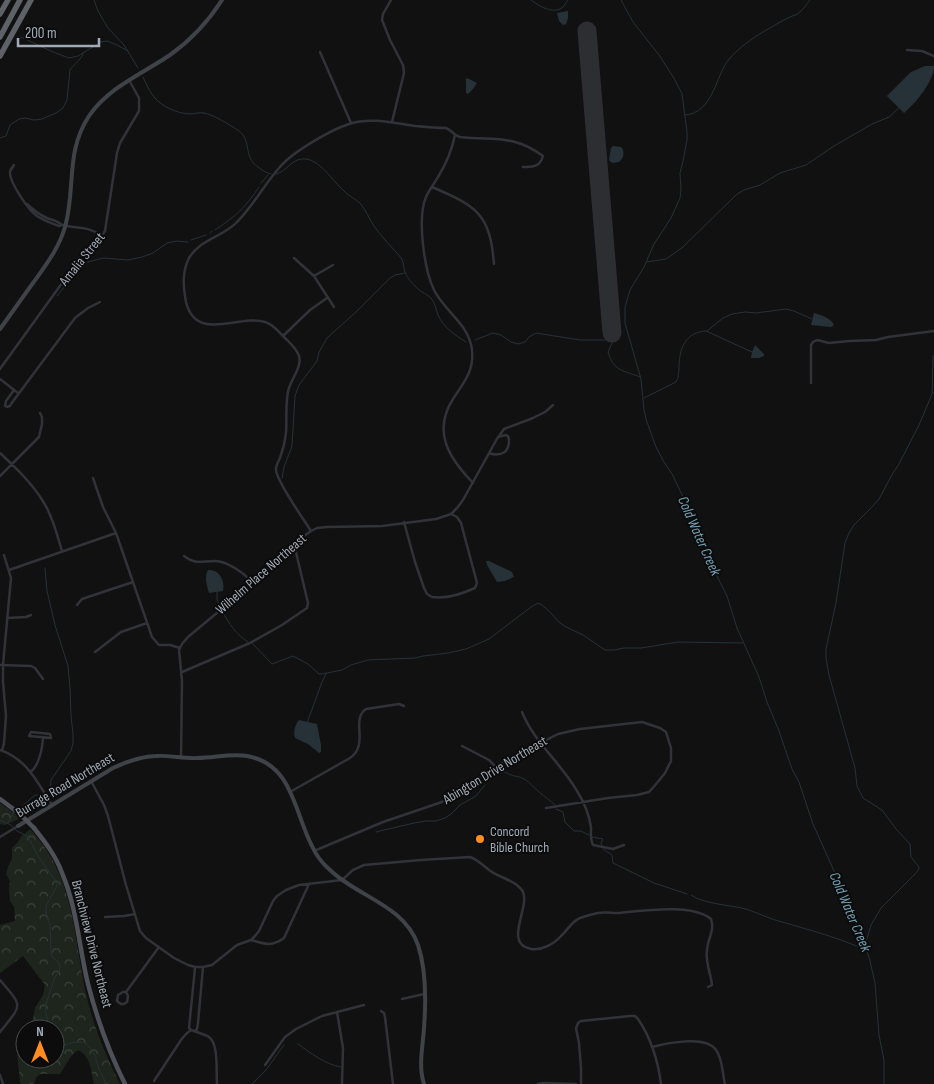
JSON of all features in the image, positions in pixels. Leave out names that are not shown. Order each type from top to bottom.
[{"type":"highway","points":[[0,14],[8,0]]},
{"type":"highway","points":[[0,37],[20,0]]},
{"type":"highway","points":[[0,56],[31,0]]},
{"type":"main road","name":"Branchview Drive Northeast","points":[[0,799],[20,814],[34,828],[52,852],[63,875],[72,904],[93,1004],[106,1042],[125,1084]]},
{"type":"street","points":[[0,329],[53,256],[60,242],[68,208],[74,156],[80,134],[88,117],[100,102],[115,89],[170,55],[193,37],[222,0]]},
{"type":"street","points":[[391,0],[383,14],[382,20],[403,65],[404,73],[392,122]]},
{"type":"street","points":[[907,50],[922,51],[934,56]]},
{"type":"street","points":[[320,52],[351,123]]},
{"type":"street","name":"Amalia Street","points":[[0,369],[83,254],[105,231],[118,148],[139,111],[139,98],[129,80]]},
{"type":"street","points":[[311,531],[279,479],[276,468],[286,439],[288,388],[300,361],[298,353],[269,323],[247,320],[212,325],[200,322],[188,306],[183,282],[185,268],[190,257],[195,249],[204,242],[237,223],[288,158],[338,128],[351,123],[373,120],[392,122],[446,128],[454,135],[469,138],[512,140],[543,156],[540,163],[536,166],[523,167]]},
{"type":"street","points":[[454,135],[448,159],[424,202],[422,216],[427,270],[434,290],[464,327],[472,351],[469,374],[448,408],[444,422],[447,448],[452,458],[472,483]]},
{"type":"street","points":[[14,165],[10,171],[11,179],[27,207],[36,215],[59,226],[85,228],[102,236]]},
{"type":"street","points":[[432,187],[458,198],[479,215],[488,230],[494,264]]},
{"type":"street","points":[[294,258],[314,276],[334,307]]},
{"type":"street","points":[[314,276],[333,265]]},
{"type":"street","points":[[283,336],[310,310],[328,298]]},
{"type":"street","points":[[14,390],[6,402],[7,407],[10,406],[74,318],[100,302]]},
{"type":"street","points":[[812,383],[811,345],[815,340],[828,343],[849,340],[876,340],[934,331]]},
{"type":"street","points":[[0,379],[18,393]]},
{"type":"street","points":[[404,522],[425,591],[432,597],[447,597],[475,588],[477,586],[476,579],[462,524],[457,517],[451,514],[459,505],[504,429],[533,418],[545,412],[553,405]]},
{"type":"street","points":[[0,476],[40,435],[43,420],[40,412]]},
{"type":"street","points":[[490,452],[492,454],[502,454],[507,450],[508,436],[502,435],[498,437]]},
{"type":"street","points":[[0,453],[35,490],[45,504],[62,551]]},
{"type":"street","points":[[93,478],[103,507],[116,532],[152,637],[158,644],[180,648],[182,672],[180,758]]},
{"type":"street","name":"Wilhelm Place Northeast","points":[[180,648],[188,637],[253,582],[294,544],[317,528],[327,526],[368,526],[436,519],[451,514]]},
{"type":"street","points":[[9,570],[116,532]]},
{"type":"street","points":[[182,672],[250,643],[307,608],[308,604],[294,544]]},
{"type":"street","points":[[4,555],[11,581],[2,665],[6,716],[4,743],[1,751],[20,760],[31,772],[52,805]]},
{"type":"street","points":[[184,556],[197,562],[217,561],[228,564],[253,582]]},
{"type":"street","points":[[77,605],[82,599],[133,582]]},
{"type":"street","points":[[7,618],[31,614]]},
{"type":"street","points":[[95,652],[123,631],[147,623]]},
{"type":"street","points":[[2,665],[31,666],[35,668],[43,679]]},
{"type":"street","points":[[290,792],[350,758],[357,752],[360,745],[359,722],[362,712],[366,709],[399,704],[404,706]]},
{"type":"street","points":[[522,712],[525,720],[576,789],[583,802],[590,825],[590,840],[593,845],[613,849],[624,845]]},
{"type":"street","name":"Abington Drive Northeast","points":[[314,851],[384,822],[442,802],[496,767],[562,732],[645,722],[666,732],[671,748],[671,761],[665,773],[652,788],[646,793],[583,802]]},
{"type":"street","points":[[31,732],[50,734],[51,738],[43,738],[29,736],[29,734],[31,732]]},
{"type":"street","points":[[31,772],[36,764],[43,738]]},
{"type":"street","points":[[462,746],[489,760],[496,767]]},
{"type":"street","name":"Burrage Road Northeast","points":[[0,837],[113,768],[134,760],[156,756],[200,758],[234,755],[251,757],[262,761],[276,770],[283,779],[314,851],[330,870],[342,880],[388,908],[407,926],[417,942],[423,968],[424,1026],[421,1068],[424,1084]]},
{"type":"street","points":[[91,781],[108,816],[134,914],[142,934],[183,963],[203,968],[212,965],[236,945],[251,940],[273,944],[278,943],[284,938],[309,884]]},
{"type":"street","points":[[546,808],[583,802]]},
{"type":"street","points":[[251,940],[259,931],[270,905],[277,896],[299,885],[342,880],[353,870],[364,865],[472,857],[493,873],[515,884],[522,890],[525,902],[518,937],[522,946],[532,949],[547,946],[559,939],[574,922],[597,913],[675,910],[699,912],[709,917],[712,924],[712,933],[707,948],[707,957],[712,985],[708,987]]},
{"type":"street","points":[[104,917],[134,914]]},
{"type":"street","points":[[126,992],[128,996],[127,1002],[121,1004],[117,1001],[118,995],[126,992],[159,947]]},
{"type":"street","points":[[195,967],[189,1028],[209,1037],[214,1046],[217,1084]]},
{"type":"street","points":[[154,1081],[184,1036],[196,1029],[203,968]]},
{"type":"street","points":[[0,980],[14,996],[18,1006],[0,1032]]},
{"type":"street","points":[[402,999],[424,994]]},
{"type":"street","points":[[265,1065],[285,1037],[296,1029],[322,1016],[364,1005]]},
{"type":"street","points":[[381,1011],[385,1017],[393,1084]]},
{"type":"street","points":[[337,1012],[343,1048],[342,1084]]},
{"type":"street","points":[[581,1084],[576,1028],[579,1021],[635,1016],[642,1025],[657,1059],[661,1084]]},
{"type":"street","points":[[652,1047],[671,1043],[696,1042],[713,1046],[720,1060],[725,1084]]},
{"type":"street","points":[[0,1076],[4,1084]]},
{"type":"street","points":[[538,1084],[576,1084]]},
{"type":"green space","points":[[0,803],[21,818],[5,825],[0,824]]},
{"type":"green space","points":[[30,829],[51,857],[66,891],[91,1012],[110,1064],[120,1084],[94,1084],[88,1060],[78,1050],[65,1066],[65,1019],[33,1019],[35,1008],[43,995],[45,985],[23,956],[0,973],[0,925],[15,921],[14,907],[10,901],[10,881],[6,874],[12,859],[12,848]]},
{"type":"green space","points":[[19,1069],[63,1069],[60,1074],[40,1074],[34,1084],[21,1084]]},
{"type":"shaded area","points":[[568,11],[566,24],[563,25],[559,21],[557,13]]},
{"type":"shaded area","points":[[925,66],[934,66],[928,85],[914,104],[904,113],[887,96],[911,72]]},
{"type":"shaded area","points":[[467,78],[477,83],[468,94],[466,93]]},
{"type":"shaded area","points":[[613,146],[621,147],[623,150],[623,157],[619,162],[612,163],[609,160]]},
{"type":"shaded area","points":[[814,313],[828,319],[834,325],[831,327],[811,325]]},
{"type":"shaded area","points":[[755,345],[764,354],[764,356],[751,358]]},
{"type":"shaded area","points":[[486,561],[512,572],[514,577],[497,582]]},
{"type":"shaded area","points":[[208,570],[212,570],[221,576],[223,591],[209,593],[206,579]]},
{"type":"shaded area","points":[[299,720],[317,724],[321,752],[319,753],[308,744],[295,738],[296,724]]},
{"type":"waterway","points":[[94,0],[108,28],[124,45],[138,68]]},
{"type":"waterway","points":[[531,0],[551,10],[563,7],[568,0]]},
{"type":"waterway","name":"Cold Water Creek","points":[[621,0],[633,22],[659,55],[675,80],[682,94],[687,132],[680,173],[680,198],[671,218],[654,244],[644,267],[630,290],[625,307],[625,323],[641,379],[646,419],[656,447],[672,474],[703,538],[712,566],[727,596],[737,628],[759,677],[813,824],[843,891],[869,957],[875,983],[879,1035],[884,1060],[884,1084]]},
{"type":"waterway","points":[[685,115],[695,113],[708,101],[725,65],[737,51],[783,20],[799,13],[810,0]]},
{"type":"waterway","points":[[21,37],[69,58],[78,56],[101,42],[107,41],[128,51]]},
{"type":"waterway","points":[[0,138],[6,136],[10,125],[19,119],[42,119],[63,108],[67,100],[70,70],[83,54]]},
{"type":"waterway","points":[[143,77],[154,97],[165,107],[189,114],[208,114],[239,131],[245,139],[253,163],[271,174]]},
{"type":"waterway","points":[[647,262],[666,259],[683,247],[737,194],[760,185],[780,173],[806,165],[872,124],[889,117],[900,107]]},
{"type":"waterway","points":[[276,174],[292,163],[302,159],[308,159],[320,166],[346,193],[360,203],[377,230],[402,259],[405,272],[410,280],[431,298],[440,319],[446,327],[466,342]]},
{"type":"waterway","points":[[261,183],[268,175]]},
{"type":"waterway","points":[[215,230],[240,211],[259,187]]},
{"type":"waterway","points":[[191,240],[206,235]]},
{"type":"waterway","points":[[57,296],[77,271],[88,262],[103,258],[128,260],[153,253],[167,243],[177,241],[188,242]]},
{"type":"waterway","points":[[282,478],[292,446],[295,396],[299,385],[317,361],[319,352],[327,338],[390,278],[405,273]]},
{"type":"waterway","points":[[707,331],[723,318],[745,312],[756,313],[786,309],[812,319]]},
{"type":"waterway","points":[[644,398],[676,382],[682,349],[686,341],[694,334],[706,331],[752,352]]},
{"type":"waterway","points":[[475,340],[493,333],[518,344],[525,342],[536,333],[580,340],[610,340],[612,343],[608,352],[610,359],[616,367],[640,377]]},
{"type":"waterway","points":[[864,941],[867,939],[871,925],[881,908],[915,874],[919,867],[911,857],[910,844],[882,810],[863,798],[857,786],[855,768],[829,675],[826,649],[836,603],[845,543],[854,525],[879,499],[919,425],[932,394],[933,356]]},
{"type":"waterway","points":[[45,568],[47,591],[68,666],[73,734],[71,751],[51,780],[50,793]]},
{"type":"waterway","points":[[217,592],[220,607]]},
{"type":"waterway","points":[[252,643],[272,664],[293,656],[308,664],[319,674],[322,674],[342,670],[368,660],[415,658],[466,649],[489,639],[538,603],[566,627],[583,635],[605,650],[641,648],[678,642],[743,643]]},
{"type":"waterway","points":[[222,611],[233,628],[248,642]]},
{"type":"waterway","points":[[307,723],[326,674]]},
{"type":"waterway","points":[[488,781],[496,774],[505,772],[528,782],[555,805]]},
{"type":"waterway","points":[[376,832],[445,818],[460,805],[476,796],[485,785]]},
{"type":"waterway","points":[[20,808],[35,795],[41,795]]},
{"type":"waterway","points":[[556,809],[563,812],[565,822],[574,831],[581,831],[589,835]]},
{"type":"waterway","points":[[8,823],[14,812]]},
{"type":"waterway","points":[[0,820],[11,825],[29,838],[38,856],[57,883],[46,906],[50,925],[51,954],[60,967],[45,1007],[47,1019]]},
{"type":"waterway","points":[[592,837],[603,839],[602,845]]},
{"type":"waterway","points":[[603,849],[612,855],[613,863],[654,883],[687,894]]},
{"type":"waterway","points":[[691,895],[710,902],[746,909],[866,950]]},
{"type":"waterway","points":[[65,1045],[76,1042],[87,1045],[95,1056],[106,1084]]},
{"type":"waterway","points":[[298,1044],[323,1061],[341,1067]]},
{"type":"waterway","points":[[252,1084],[266,1070],[284,1045]]},
{"type":"runway","points":[[587,31],[612,333]]},
{"type":"place","name":"Concord Bible Church","points":[[480,839]]}]
